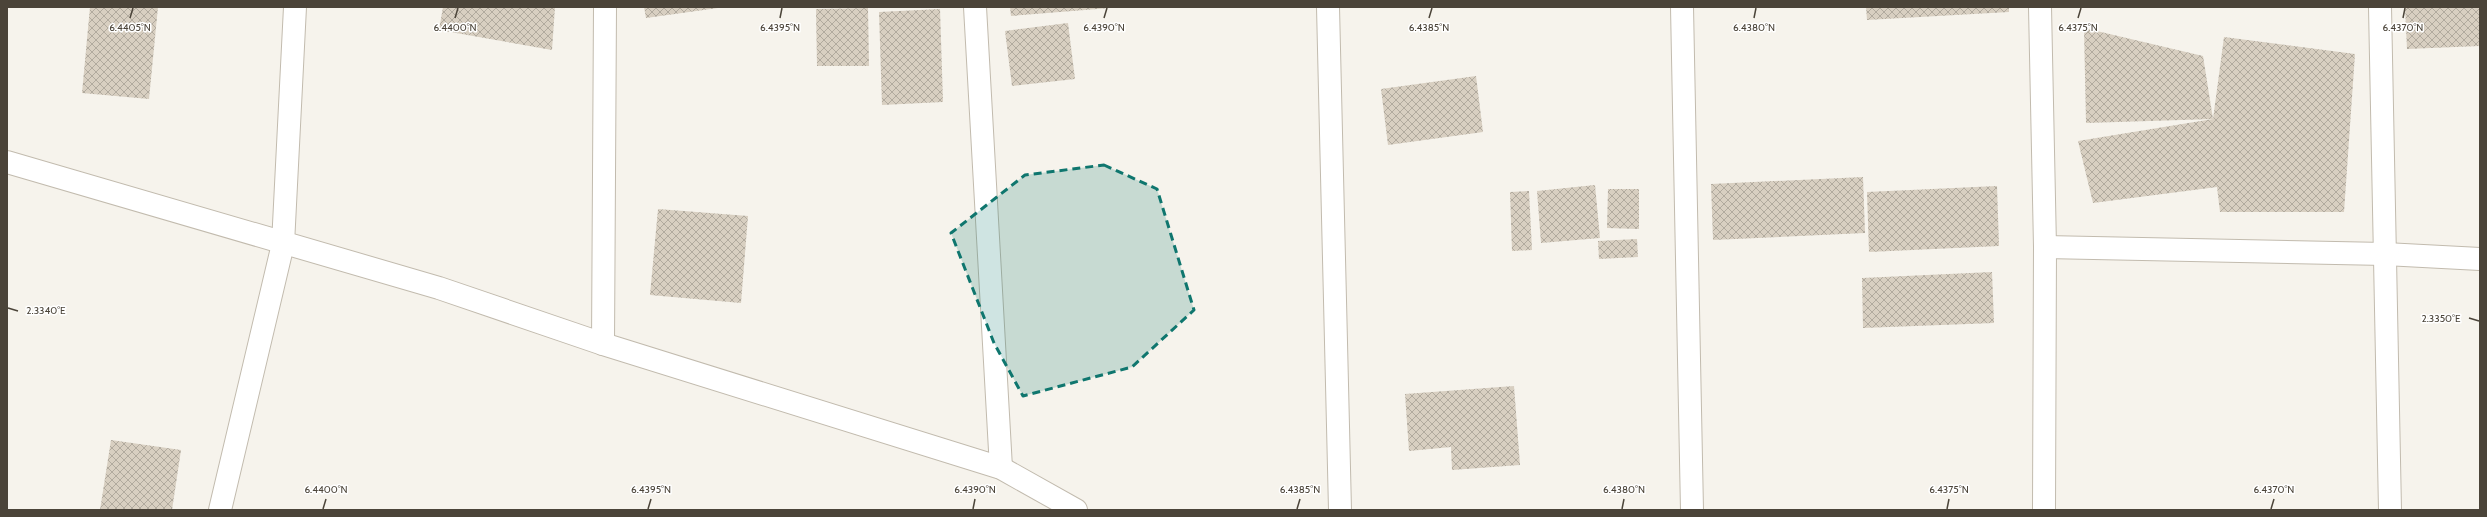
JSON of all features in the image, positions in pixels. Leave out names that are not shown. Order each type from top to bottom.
[{"type":"street","points":[[220,510],[283,244],[295,7]]},
{"type":"street","points":[[603,344],[605,7]]},
{"type":"street","points":[[975,7],[1000,468]]},
{"type":"street","points":[[1328,7],[1340,510]]},
{"type":"street","points":[[1682,7],[1692,510]]},
{"type":"street","points":[[2040,7],[2045,247],[2044,510]]},
{"type":"street","points":[[2380,7],[2390,510]]},
{"type":"street","points":[[7,162],[283,244],[439,288],[603,344],[1000,468],[1076,510]]},
{"type":"street","points":[[2045,247],[2385,254],[2480,259]]},
{"type":"highlighted area","points":[[1104,165],[1157,189],[1194,310],[1132,367],[1023,396],[994,343],[951,233],[1025,175]]},
{"type":"building","points":[[90,7],[158,7],[149,99],[82,93]]},
{"type":"building","points":[[443,7],[555,7],[552,50],[439,30]]},
{"type":"building","points":[[644,7],[718,7],[718,8],[646,18]]},
{"type":"building","points":[[1010,7],[1110,7],[1110,8],[1011,16]]},
{"type":"building","points":[[1866,7],[2009,7],[2009,12],[1867,20]]},
{"type":"building","points":[[2405,7],[2480,7],[2480,46],[2407,49]]},
{"type":"building","points":[[868,8],[869,66],[817,66],[816,9]]},
{"type":"building","points":[[940,9],[943,102],[882,105],[879,12]]},
{"type":"building","points":[[1068,23],[1075,79],[1012,86],[1005,31]]},
{"type":"building","points":[[2084,28],[2203,56],[2213,119],[2086,123]]},
{"type":"building","points":[[2224,37],[2355,54],[2344,212],[2220,212],[2217,187],[2093,203],[2078,141],[2213,119]]},
{"type":"building","points":[[1476,76],[1483,132],[1388,145],[1381,89]]},
{"type":"building","points":[[1863,177],[1865,233],[1713,240],[1711,184]]},
{"type":"building","points":[[1595,185],[1600,238],[1541,243],[1537,191]]},
{"type":"building","points":[[1997,186],[1999,246],[1869,252],[1867,192]]},
{"type":"building","points":[[1608,189],[1639,189],[1639,229],[1607,228]]},
{"type":"building","points":[[1529,191],[1532,250],[1512,251],[1510,192]]},
{"type":"building","points":[[658,209],[748,216],[741,303],[650,295]]},
{"type":"building","points":[[1637,239],[1638,257],[1599,259],[1598,241]]},
{"type":"building","points":[[1992,272],[1994,323],[1863,328],[1862,278]]},
{"type":"building","points":[[1514,386],[1520,465],[1452,470],[1451,447],[1409,451],[1405,394]]},
{"type":"building","points":[[111,440],[181,450],[172,510],[100,510]]}]
